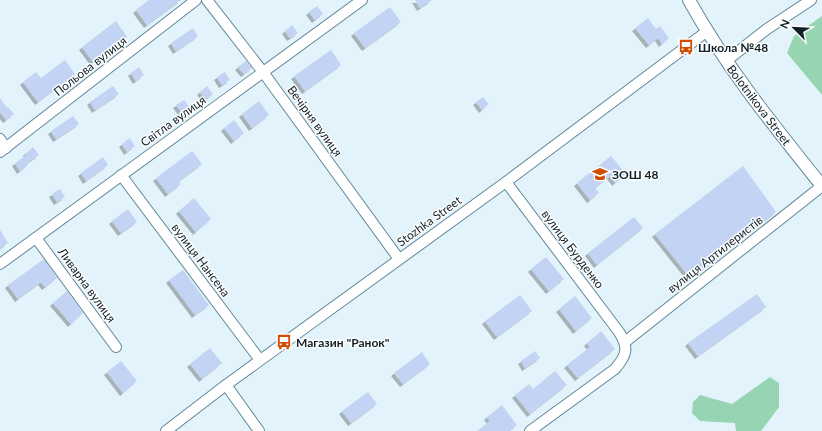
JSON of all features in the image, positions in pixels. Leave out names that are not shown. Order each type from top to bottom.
[{"type":"main road","name":"Bolotnikova Street","points":[[689,0],[706,32],[726,61],[757,104],[822,186]]},
{"type":"street","name":"Польова вулиця","points":[[3,150],[196,0]]},
{"type":"street","name":"Вечірня вулиця","points":[[206,0],[263,72],[399,259]]},
{"type":"street","name":"Світла вулиця","points":[[0,264],[362,0]]},
{"type":"street","points":[[726,61],[767,29],[811,0]]},
{"type":"street","name":"Stozhka Street","points":[[166,431],[260,360],[506,182],[706,32]]},
{"type":"street","points":[[0,139],[3,150]]},
{"type":"street","name":"вулиця Нансена","points":[[121,175],[260,360]]},
{"type":"street","name":"вулиця Бурденко","points":[[506,182],[625,342]]},
{"type":"street","name":"вулиця Артилеристів","points":[[625,342],[822,186]]},
{"type":"street","name":"Ливарна вулиця","points":[[36,238],[116,347]]},
{"type":"street","points":[[530,431],[615,368],[622,360],[626,351],[625,342]]},
{"type":"street","points":[[226,385],[259,431]]},
{"type":"green space","points":[[822,16],[822,95],[787,53],[794,36]]},
{"type":"green space","points":[[770,377],[779,383],[779,407],[761,431],[736,431],[735,423],[700,421],[692,413],[693,402],[700,395],[732,404]]},
{"type":"building","points":[[149,0],[181,0],[147,25],[136,10]]},
{"type":"building","points":[[415,0],[432,0],[420,8]]},
{"type":"building","points":[[317,6],[323,14],[315,20],[309,12]]},
{"type":"building","points":[[390,7],[401,22],[365,48],[354,33]]},
{"type":"building","points":[[648,18],[656,29],[660,26],[669,38],[662,44],[658,38],[649,45],[635,28]]},
{"type":"building","points":[[116,21],[127,37],[93,62],[82,47]]},
{"type":"building","points":[[292,25],[298,33],[290,38],[285,31]]},
{"type":"building","points":[[193,28],[198,36],[176,51],[171,43]]},
{"type":"building","points":[[331,50],[341,65],[305,91],[294,76]]},
{"type":"building","points":[[65,60],[75,74],[38,102],[23,82],[36,72],[41,78]]},
{"type":"building","points":[[246,61],[252,68],[244,74],[238,67]]},
{"type":"building","points":[[139,67],[144,75],[136,81],[131,73]]},
{"type":"building","points":[[225,72],[230,80],[222,85],[217,77]]},
{"type":"building","points":[[113,86],[119,94],[95,110],[90,102]]},
{"type":"building","points":[[207,86],[213,94],[206,100],[200,92]]},
{"type":"building","points":[[483,97],[489,104],[482,110],[476,102]]},
{"type":"building","points":[[0,98],[7,108],[8,107],[14,114],[6,120],[0,112]]},
{"type":"building","points":[[184,100],[190,108],[182,113],[176,105]]},
{"type":"building","points":[[259,101],[269,115],[252,128],[242,114]]},
{"type":"building","points":[[73,116],[79,124],[56,139],[51,131]]},
{"type":"building","points":[[234,120],[244,133],[234,141],[224,128]]},
{"type":"building","points":[[130,138],[135,146],[127,152],[122,144]]},
{"type":"building","points":[[33,147],[39,155],[27,163],[28,165],[20,171],[15,163],[27,155],[26,153]]},
{"type":"building","points":[[192,151],[202,164],[179,181],[181,184],[168,194],[156,178]]},
{"type":"building","points":[[611,156],[626,174],[615,183],[610,176],[595,188],[599,193],[590,200],[577,183]]},
{"type":"building","points":[[103,157],[108,165],[86,181],[81,173]]},
{"type":"building","points":[[743,166],[776,212],[691,279],[655,234]]},
{"type":"building","points":[[60,189],[65,197],[57,202],[52,194]]},
{"type":"building","points":[[194,198],[211,219],[196,232],[179,211]]},
{"type":"building","points":[[128,209],[137,222],[121,233],[112,221]]},
{"type":"building","points":[[634,217],[643,228],[597,265],[588,253]]},
{"type":"building","points":[[0,230],[8,243],[0,248]]},
{"type":"building","points":[[546,257],[564,279],[549,291],[531,269]]},
{"type":"building","points":[[44,259],[57,278],[45,287],[41,282],[18,299],[8,285]]},
{"type":"building","points":[[183,270],[209,305],[195,315],[169,280]]},
{"type":"building","points":[[67,291],[83,313],[71,324],[53,303]]},
{"type":"building","points":[[757,294],[766,307],[698,356],[688,343]]},
{"type":"building","points":[[520,295],[532,311],[497,337],[485,321]]},
{"type":"building","points":[[575,296],[592,318],[576,331],[559,309]]},
{"type":"building","points":[[601,331],[615,349],[578,378],[567,365],[590,347],[587,343]]},
{"type":"building","points":[[210,348],[222,363],[202,379],[190,364]]},
{"type":"building","points":[[535,351],[540,358],[525,368],[521,361]]},
{"type":"building","points":[[422,352],[430,364],[403,384],[394,373]]},
{"type":"building","points":[[121,361],[137,381],[123,393],[107,372]]},
{"type":"building","points":[[555,371],[567,385],[530,414],[515,395],[529,384],[533,389]]},
{"type":"building","points":[[368,392],[377,404],[351,423],[342,411]]},
{"type":"building","points":[[502,405],[517,425],[509,431],[477,431],[490,421],[487,417]]},
{"type":"place","name":"Школа №48","points":[[686,47]]},
{"type":"place","name":"ЗОШ 48","points":[[600,174]]},
{"type":"place","name":"Магазин \"Ранок\"","points":[[284,342]]}]
